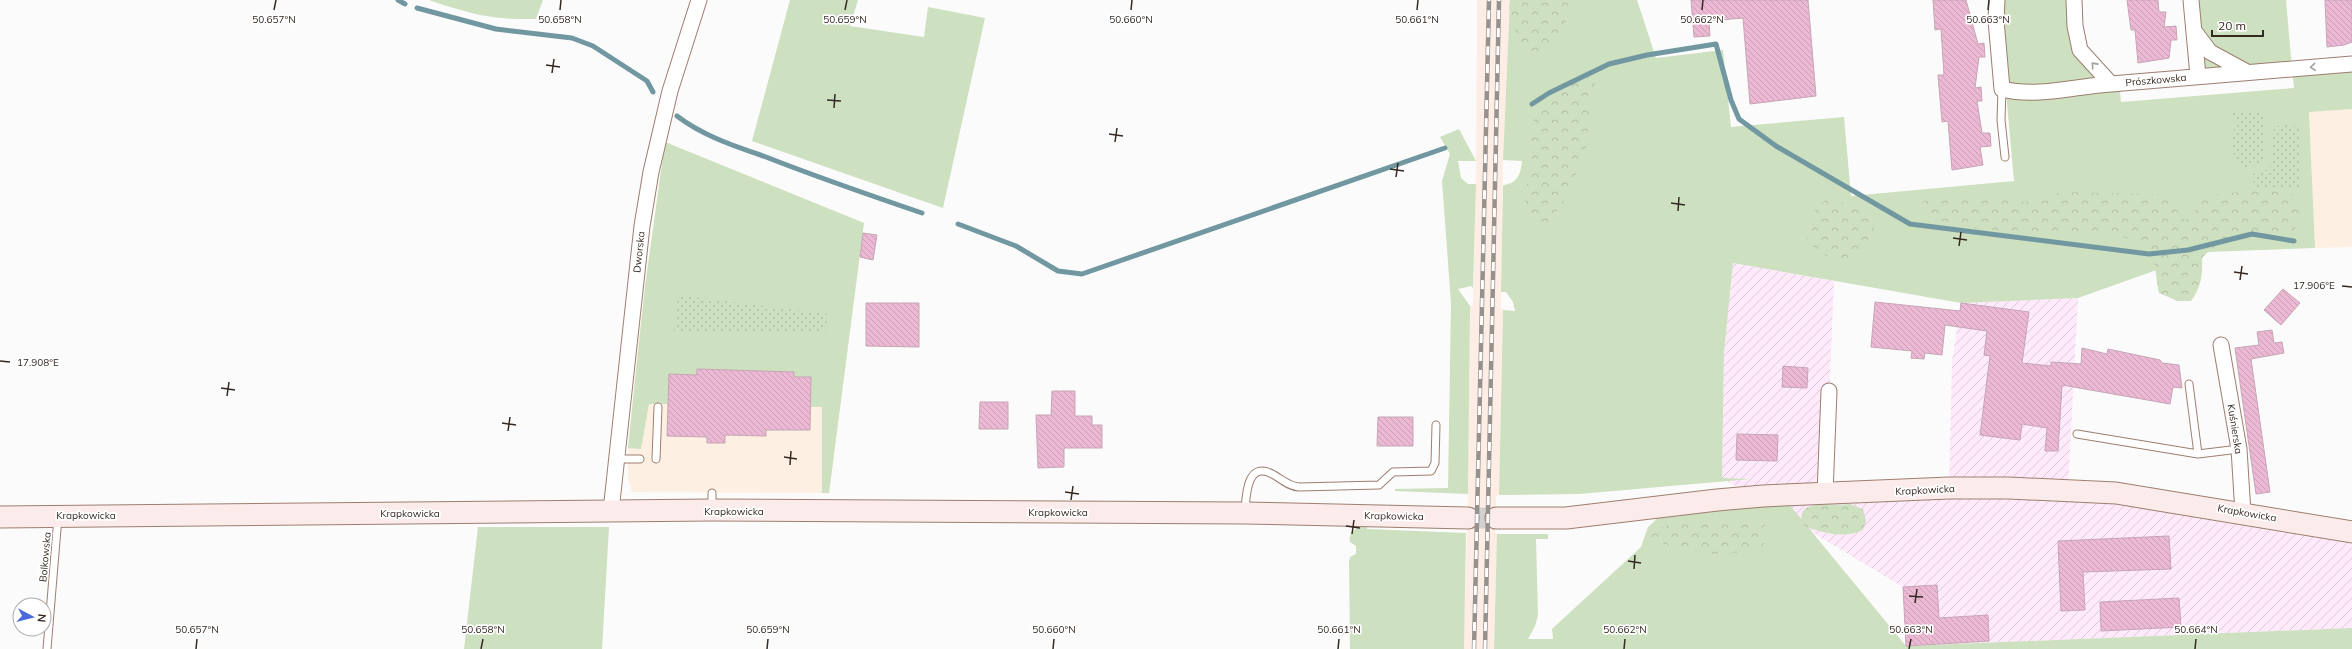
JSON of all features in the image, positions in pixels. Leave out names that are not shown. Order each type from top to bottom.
[{"type":"street","name":"Dworska","points":[[612,511],[641,233],[651,172],[670,91],[699,0]]},
{"type":"street","points":[[1997,0],[1996,20],[2002,89],[2015,92],[2030,92],[2111,84]]},
{"type":"street","name":"Prószkowska","points":[[2074,0],[2075,26],[2080,50],[2111,84],[2352,64]]},
{"type":"street","points":[[2192,0],[2198,76]]},
{"type":"street","points":[[2194,30],[2210,52],[2248,72]]},
{"type":"street","name":"Kuśnierska","points":[[2221,345],[2239,449],[2243,513]]},
{"type":"street","points":[[1825,494],[1829,391]]},
{"type":"street","name":"Krapkowicka","points":[[1496,518],[1566,518],[1717,500],[1972,487],[2068,489],[2116,492],[2352,532]]},
{"type":"street","name":"Krapkowicka","points":[[0,517],[58,515],[612,511],[712,502],[1468,518]]},
{"type":"lane","points":[[2002,89],[2002,120],[2005,158]]},
{"type":"lane","points":[[2189,384],[2198,454]]},
{"type":"lane","points":[[656,459],[658,407]]},
{"type":"lane","points":[[1245,513],[1247,484],[1252,476],[1262,472],[1271,474],[1288,485],[1299,487],[1379,485],[1393,472],[1431,471],[1435,463],[1436,425]]},
{"type":"lane","points":[[2077,434],[2198,454],[2239,449]]},
{"type":"lane","points":[[617,458],[640,459]]},
{"type":"lane","name":"Bolkowska","points":[[47,649],[58,515]]},
{"type":"shaded area","points":[[1477,0],[1510,0],[1503,160],[1501,307],[1503,310],[1499,495],[1496,496],[1495,532],[1497,534],[1494,649],[1464,649],[1468,500],[1470,306],[1473,306],[1476,169]]},
{"type":"shaded area","points":[[2352,109],[2352,247],[2315,248],[2309,112]]},
{"type":"shaded area","points":[[665,142],[864,223],[829,493],[632,492],[628,479],[628,448],[638,343]]},
{"type":"shaded area","points":[[1733,263],[1834,281],[1825,494],[1949,488],[1952,361],[1961,303],[2078,298],[2068,489],[2352,532],[2352,628],[1906,646],[1903,587],[1722,478],[1724,353]]},
{"type":"green space","points":[[429,0],[543,0],[536,19],[520,19],[481,15]]},
{"type":"green space","points":[[790,0],[858,0],[850,26],[924,37],[928,7],[985,18],[943,208],[752,141]]},
{"type":"green space","points":[[1510,0],[1637,0],[1656,58],[1723,50],[1731,127],[1844,117],[1851,196],[2014,181],[2006,92],[2008,74],[2000,0],[2074,0],[2080,50],[2119,83],[2121,102],[2294,88],[2292,69],[2352,68],[2352,109],[2309,112],[2315,248],[2207,252],[2078,298],[1961,303],[1733,263],[1724,353],[1722,478],[1751,479],[1579,494],[1499,495],[1503,310],[1515,311],[1513,302],[1506,292],[1501,292],[1503,185],[1512,183],[1517,178],[1521,170],[1522,161],[1503,160]]},
{"type":"green space","points":[[1510,0],[1582,0],[1542,54],[1536,57],[1522,53],[1509,8]]},
{"type":"green space","points":[[2191,0],[2286,0],[2292,69],[2198,76]]},
{"type":"green space","points":[[1586,76],[1596,80],[1591,105],[1590,136],[1571,190],[1552,219],[1543,226],[1529,225],[1525,209],[1532,125],[1538,109],[1549,93]]},
{"type":"green space","points":[[2264,111],[2263,163],[2241,169],[2232,150],[2235,119],[2227,113]]},
{"type":"green space","points":[[2287,121],[2288,127],[2299,126],[2299,187],[2254,188],[2253,174],[2270,169],[2274,128]]},
{"type":"green space","points":[[1459,129],[1476,161],[1458,161],[1461,178],[1468,184],[1476,184],[1473,288],[1471,286],[1458,289],[1470,306],[1468,494],[1395,491],[1395,489],[1448,488],[1451,303],[1442,181],[1450,154],[1440,137]]},
{"type":"green space","points":[[665,142],[864,223],[829,493],[822,493],[822,407],[808,407],[811,377],[794,377],[794,372],[740,371],[726,391],[726,370],[697,369],[697,375],[669,374],[669,404],[649,404],[641,449],[628,448],[645,286]]},
{"type":"green space","points":[[2275,189],[2291,192],[2297,202],[2300,216],[2294,231],[2282,234],[2233,240],[2211,249],[2202,258],[2201,281],[2191,301],[2178,301],[2159,293],[2154,260],[2148,241],[2063,231],[1992,230],[1955,225],[1939,220],[1925,213],[1922,203],[1933,194],[2030,202],[2044,201],[2059,192],[2153,194],[2163,195],[2173,200],[2180,215],[2185,220],[2193,217],[2198,199],[2218,194]]},
{"type":"green space","points":[[1830,197],[1854,208],[1868,212],[1875,222],[1871,247],[1867,253],[1851,258],[1834,258],[1815,249],[1807,238],[1806,232],[1808,221],[1818,207]]},
{"type":"green space","points":[[678,295],[828,314],[825,333],[674,332]]},
{"type":"green space","points":[[1788,503],[1906,646],[2352,628],[2352,649],[1494,649],[1497,534],[1548,534],[1548,539],[1536,539],[1538,615],[1535,626],[1528,639],[1553,639],[1552,629],[1641,547],[1648,527],[1660,516]]},
{"type":"green space","points":[[1850,504],[1863,509],[1866,521],[1863,530],[1849,534],[1833,534],[1803,525],[1801,516],[1804,510],[1809,507],[1816,505]]},
{"type":"green space","points":[[1765,519],[1764,551],[1712,554],[1675,549],[1650,537],[1654,529],[1687,520]]},
{"type":"green space","points":[[1362,525],[1367,525],[1367,529],[1466,533],[1464,649],[1350,649],[1349,561],[1350,557],[1356,554],[1356,546],[1350,542],[1350,536]]},
{"type":"green space","points":[[478,527],[609,527],[602,649],[464,649]]},
{"type":"building","points":[[1691,0],[1808,0],[1816,96],[1750,104],[1743,18],[1709,21],[1710,36],[1694,37]]},
{"type":"building","points":[[1933,0],[1966,0],[1978,44],[1984,43],[1985,57],[1979,57],[1975,88],[1981,87],[1982,101],[1977,101],[1982,133],[1990,133],[1991,146],[1980,147],[1983,165],[1952,170],[1948,121],[1942,122],[1938,75],[1944,75],[1941,29],[1935,30]]},
{"type":"building","points":[[2127,0],[2158,0],[2159,12],[2166,12],[2164,27],[2176,26],[2177,40],[2171,40],[2169,58],[2138,63],[2135,30],[2131,30]]},
{"type":"building","points":[[2325,0],[2352,0],[2352,42],[2344,45],[2327,47]]},
{"type":"building","points":[[863,233],[877,235],[873,260],[860,257]]},
{"type":"building","points":[[2283,289],[2300,303],[2281,325],[2264,310]]},
{"type":"building","points":[[1875,302],[1960,311],[1961,303],[2029,312],[2022,363],[2051,366],[2051,362],[2081,364],[2082,348],[2107,354],[2108,349],[2160,360],[2162,363],[2179,365],[2182,388],[2173,387],[2170,404],[2062,385],[2058,451],[2045,451],[2047,428],[2022,424],[2020,440],[1980,435],[1990,356],[1984,355],[1987,331],[1945,325],[1942,355],[1925,353],[1924,359],[1911,358],[1912,351],[1871,347]]},
{"type":"building","points":[[866,303],[919,303],[919,347],[866,346]]},
{"type":"building","points":[[2272,330],[2274,343],[2282,342],[2284,353],[2251,359],[2270,492],[2256,494],[2235,348],[2259,345],[2257,332]]},
{"type":"building","points":[[1783,366],[1808,368],[1807,388],[1782,387]]},
{"type":"building","points":[[697,369],[794,372],[794,377],[811,377],[810,430],[766,430],[766,436],[725,435],[725,443],[707,443],[707,437],[667,436],[669,374],[697,375]]},
{"type":"building","points":[[1052,391],[1075,391],[1075,416],[1092,416],[1092,425],[1102,425],[1102,448],[1064,448],[1064,467],[1038,468],[1036,415],[1051,415]]},
{"type":"building","points":[[980,402],[1008,402],[1008,429],[979,429]]},
{"type":"building","points":[[1378,417],[1413,417],[1413,446],[1377,446]]},
{"type":"building","points":[[1737,434],[1778,435],[1777,461],[1736,460]]},
{"type":"building","points":[[2169,536],[2171,569],[2083,572],[2085,610],[2061,611],[2058,541]]},
{"type":"building","points":[[1937,585],[1939,618],[1988,615],[1989,641],[1906,646],[1903,587]]},
{"type":"building","points":[[2179,598],[2181,627],[2101,631],[2100,602]]},
{"type":"waterway","points":[[398,0],[405,4]]},
{"type":"waterway","points":[[417,8],[496,29],[572,38],[593,46],[647,81],[653,92]]},
{"type":"waterway","points":[[1532,104],[1549,93],[1609,64],[1647,55],[1716,44],[1731,100],[1739,119],[1776,146],[1910,224],[2149,254],[2188,250],[2252,234],[2294,241]]},
{"type":"waterway","points":[[677,116],[708,135],[804,172],[922,213]]},
{"type":"waterway","points":[[958,224],[1016,246],[1058,271],[1082,274],[1445,148]]},
{"type":"tunnel","points":[[1468,518],[1496,518]]},
{"type":"railway","points":[[1474,649],[1489,0]]},
{"type":"railway","points":[[1485,649],[1499,0]]}]
